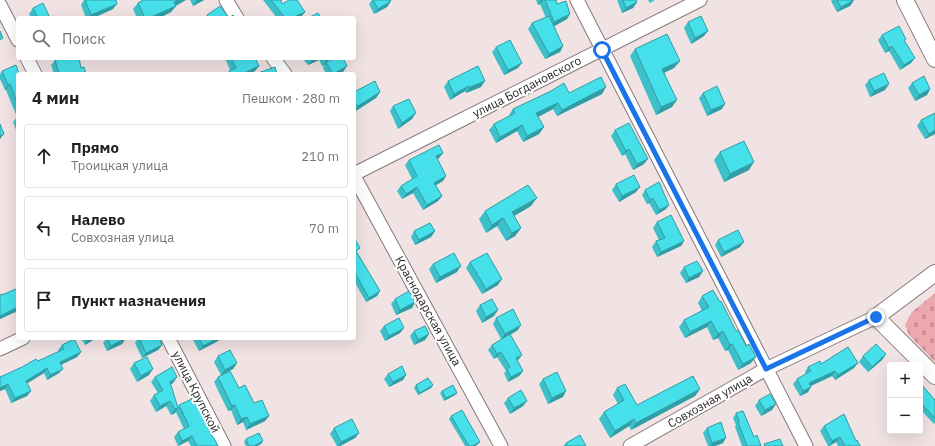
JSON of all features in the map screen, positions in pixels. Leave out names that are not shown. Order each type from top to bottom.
[{"type":"street","points":[[226,0],[236,16]]},
{"type":"street","points":[[577,0],[806,446]]},
{"type":"street","name":"улица Богдановского","points":[[356,174],[700,0]]},
{"type":"street","points":[[905,0],[935,59]]},
{"type":"street","points":[[0,5],[16,36]]},
{"type":"street","points":[[28,60],[34,72]]},
{"type":"street","points":[[274,60],[284,72]]},
{"type":"street","name":"Краснодарская улица","points":[[356,179],[501,446]]},
{"type":"street","name":"Совхозная улица","points":[[630,446],[766,369],[876,317],[935,273]]},
{"type":"street","points":[[876,317],[935,376]]},
{"type":"street","points":[[0,349],[19,340]]},
{"type":"street","name":"улица Крупской","points":[[169,340],[224,446]]},
{"type":"green space","points":[[935,293],[935,362],[909,335],[905,325],[912,312]]},
{"type":"building","points":[[85,0],[116,0],[117,4],[91,15]]},
{"type":"building","points":[[143,0],[178,0],[174,2],[176,6],[154,16],[144,16],[138,3]]},
{"type":"building","points":[[271,0],[281,0],[282,4],[289,0],[297,0],[305,12],[296,16],[283,16]]},
{"type":"building","points":[[373,0],[390,0],[391,1],[378,9]]},
{"type":"building","points":[[545,0],[556,0],[557,4],[566,1],[570,14],[554,22]]},
{"type":"building","points":[[623,0],[636,0],[637,2],[626,8]]},
{"type":"building","points":[[837,0],[854,0],[841,7]]},
{"type":"building","points":[[43,3],[49,16],[37,16],[33,8]]},
{"type":"building","points":[[220,6],[228,16],[208,16]]},
{"type":"building","points":[[318,13],[320,16],[312,16]]},
{"type":"building","points":[[549,16],[563,46],[549,54],[532,23]]},
{"type":"building","points":[[701,16],[708,31],[695,38],[688,22]]},
{"type":"building","points":[[899,26],[906,39],[904,40],[915,58],[904,65],[892,46],[889,48],[882,35]]},
{"type":"building","points":[[0,31],[3,38],[0,40]]},
{"type":"building","points":[[667,34],[680,61],[662,69],[677,100],[661,107],[635,49]]},
{"type":"building","points":[[510,40],[522,63],[508,70],[496,47]]},
{"type":"building","points":[[55,60],[79,60],[81,68],[84,67],[85,72],[61,72],[59,72]]},
{"type":"building","points":[[232,60],[256,60],[259,66],[246,72],[229,71],[236,68]]},
{"type":"building","points":[[331,60],[344,60],[347,66],[336,72],[332,72],[326,62]]},
{"type":"building","points":[[16,65],[18,72],[16,72],[16,100],[10,84],[8,85],[2,71]]},
{"type":"building","points":[[478,66],[485,81],[470,87],[469,86],[454,94],[448,81]]},
{"type":"building","points":[[275,67],[276,72],[261,72]]},
{"type":"building","points":[[884,73],[889,84],[874,91],[869,80]]},
{"type":"building","points":[[924,76],[930,89],[919,95],[912,83]]},
{"type":"building","points":[[601,77],[606,87],[562,110],[558,103],[536,113],[544,127],[527,136],[522,125],[500,137],[494,124],[515,113],[513,109],[551,91],[564,83],[569,93]]},
{"type":"building","points":[[375,81],[380,92],[358,106],[356,104],[356,91]]},
{"type":"building","points":[[717,86],[725,104],[711,110],[703,93]]},
{"type":"building","points":[[409,99],[416,113],[402,123],[393,106]]},
{"type":"building","points":[[935,113],[935,130],[929,134],[921,120]]},
{"type":"building","points":[[629,123],[648,159],[637,164],[629,149],[626,151],[615,130]]},
{"type":"building","points":[[0,124],[4,134],[0,136]]},
{"type":"building","points":[[744,141],[754,162],[730,174],[720,152]]},
{"type":"building","points":[[439,145],[443,153],[436,156],[446,176],[434,183],[442,196],[427,205],[417,187],[406,194],[401,186],[417,176],[409,160]]},
{"type":"building","points":[[634,175],[640,187],[622,196],[616,184]]},
{"type":"building","points":[[659,182],[669,205],[659,210],[653,198],[650,200],[645,190]]},
{"type":"building","points":[[528,185],[537,198],[512,212],[521,228],[512,233],[503,218],[492,225],[485,211]]},
{"type":"building","points":[[671,215],[684,241],[661,252],[656,241],[665,238],[657,222]]},
{"type":"building","points":[[430,223],[435,231],[419,240],[414,231]]},
{"type":"building","points":[[738,230],[744,242],[724,252],[718,240]]},
{"type":"building","points":[[356,241],[360,248],[356,251]]},
{"type":"building","points":[[356,251],[380,291],[369,298],[356,275]]},
{"type":"building","points":[[454,253],[461,266],[440,277],[433,264]]},
{"type":"building","points":[[487,253],[502,279],[486,289],[470,262]]},
{"type":"building","points":[[697,261],[703,271],[689,278],[684,267]]},
{"type":"building","points":[[16,289],[16,308],[0,316],[0,295]]},
{"type":"building","points":[[713,290],[720,302],[721,301],[736,331],[738,330],[746,346],[749,344],[756,357],[743,364],[732,344],[730,345],[723,331],[718,334],[711,321],[690,332],[684,320],[709,307],[702,296]]},
{"type":"building","points":[[409,291],[415,302],[400,310],[395,299]]},
{"type":"building","points":[[492,299],[498,310],[486,317],[480,305]]},
{"type":"building","points":[[513,309],[521,325],[505,334],[496,318]]},
{"type":"building","points":[[399,318],[404,328],[389,336],[384,326]]},
{"type":"building","points":[[425,326],[429,334],[418,340],[414,331]]},
{"type":"building","points":[[510,334],[522,355],[516,358],[523,371],[511,377],[507,369],[510,367],[501,352],[497,354],[492,345]]},
{"type":"building","points":[[75,340],[81,352],[60,362],[63,369],[50,375],[47,368],[26,381],[31,391],[15,398],[8,384],[0,388],[0,377],[36,359],[38,361],[64,349],[62,345]]},
{"type":"building","points":[[108,340],[122,340],[111,346]]},
{"type":"building","points":[[140,340],[160,340],[162,345],[146,353]]},
{"type":"building","points":[[200,340],[214,340],[203,346]]},
{"type":"building","points":[[876,344],[886,354],[872,367],[863,356]]},
{"type":"building","points":[[848,347],[858,363],[838,375],[835,371],[809,383],[811,387],[803,391],[797,379],[811,371],[808,367],[820,361],[821,364]]},
{"type":"building","points":[[230,350],[237,363],[225,370],[218,356]]},
{"type":"building","points":[[147,357],[153,369],[141,376],[134,363]]},
{"type":"building","points":[[402,366],[406,375],[393,382],[388,374]]},
{"type":"building","points":[[172,367],[177,377],[170,382],[178,408],[175,409],[170,401],[160,406],[154,395],[163,390],[155,377]]},
{"type":"building","points":[[230,371],[239,388],[245,385],[254,403],[262,400],[269,416],[250,424],[247,417],[241,419],[235,405],[232,406],[218,377]]},
{"type":"building","points":[[557,372],[566,391],[552,398],[543,379]]},
{"type":"building","points":[[693,376],[700,389],[636,423],[634,419],[615,431],[604,412],[624,400],[617,388],[625,384],[637,405]]},
{"type":"building","points":[[428,378],[433,385],[420,393],[416,385]]},
{"type":"building","points":[[453,385],[457,393],[446,398],[442,391]]},
{"type":"building","points":[[923,386],[935,400],[935,418],[923,405]]},
{"type":"building","points":[[521,390],[527,401],[514,408],[508,398]]},
{"type":"building","points":[[770,394],[776,404],[765,410],[759,400]]},
{"type":"building","points":[[194,398],[218,446],[197,446],[192,436],[182,441],[178,432],[189,426],[179,405]]},
{"type":"building","points":[[462,410],[480,442],[472,446],[469,446],[451,416]]},
{"type":"building","points":[[743,411],[754,437],[757,435],[761,446],[747,446],[736,413]]},
{"type":"building","points":[[844,414],[856,441],[857,440],[860,446],[845,446],[840,437],[832,441],[824,426]]},
{"type":"building","points":[[352,419],[359,433],[341,442],[334,428]]},
{"type":"building","points":[[721,422],[726,438],[712,443],[707,428]]},
{"type":"building","points":[[259,433],[263,441],[254,446],[249,446],[246,439]]},
{"type":"building","points":[[580,435],[586,446],[567,446],[566,443]]},
{"type":"building","points":[[780,439],[783,446],[765,446],[764,444]]},
{"type":"route","points":[[602,50],[766,369],[876,317]]}]
